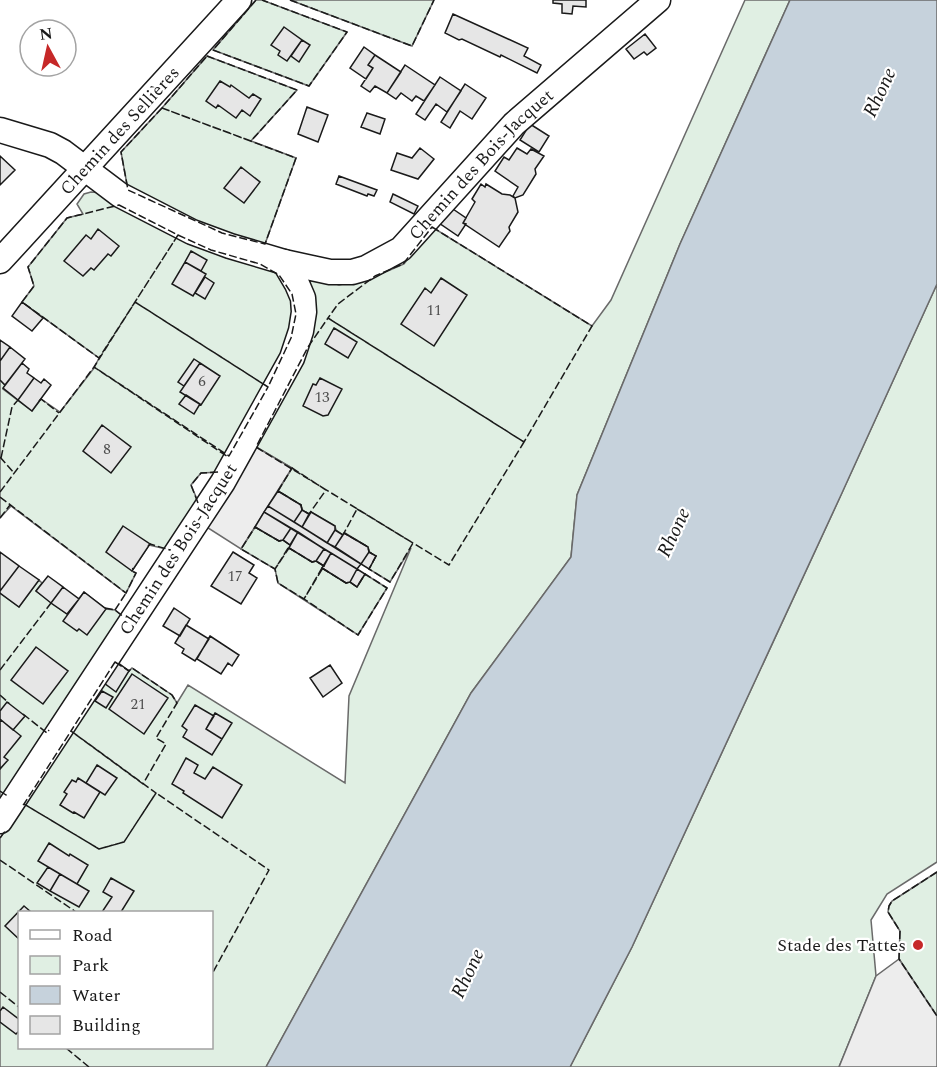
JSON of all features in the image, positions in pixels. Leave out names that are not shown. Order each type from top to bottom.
[{"type":"street","name":"Chemin des Sellières","points":[[0,261],[239,0]]},
{"type":"street","name":"Chemin des Bois-Jacquet","points":[[0,130],[63,152],[120,195],[192,232],[284,262],[330,272],[352,272],[366,268],[401,249],[514,124],[658,0]]},
{"type":"street","name":"Chemin des Bois-Jacquet","points":[[0,821],[223,482],[292,358],[302,331],[303,298],[284,262]]},
{"type":"green space","points":[[256,0],[262,0],[347,32],[309,86],[213,50]]},
{"type":"green space","points":[[290,0],[434,0],[412,46]]},
{"type":"green space","points":[[745,0],[790,0],[680,244],[577,495],[571,557],[471,693],[266,1067],[0,1067],[0,838],[115,662],[129,671],[132,668],[172,695],[177,703],[188,685],[345,783],[349,696],[411,548],[390,582],[369,569],[376,556],[369,552],[368,547],[345,533],[343,535],[336,530],[335,526],[311,512],[309,514],[302,510],[301,505],[278,491],[292,468],[256,447],[308,286],[313,277],[339,285],[374,277],[404,264],[432,227],[592,326],[611,300]]},
{"type":"green space","points":[[207,56],[297,90],[251,141],[296,158],[265,244],[222,233],[128,190],[121,152]]},
{"type":"green space","points":[[103,193],[260,264],[279,275],[292,294],[296,314],[291,338],[220,472],[201,473],[191,485],[199,504],[170,550],[149,545],[132,571],[136,573],[126,593],[11,506],[0,518],[0,380],[5,385],[3,389],[32,411],[41,399],[60,412],[94,368],[99,358],[22,302],[34,286],[28,267],[67,218],[83,214],[77,204],[84,194]]},
{"type":"green space","points":[[937,284],[937,862],[887,894],[871,920],[876,976],[839,1067],[570,1067],[632,947]]},
{"type":"green space","points":[[255,527],[279,541],[283,540],[290,545],[289,548],[312,562],[316,561],[324,566],[322,568],[346,583],[350,582],[357,587],[365,574],[387,588],[358,635],[278,583],[275,569],[241,549]]},
{"type":"green space","points":[[39,580],[42,583],[36,591],[67,614],[84,592],[106,609],[115,610],[125,618],[0,804],[0,593],[19,607]]},
{"type":"green space","name":"Stade des Tattes","points":[[937,872],[937,1016],[899,959],[900,931],[888,912],[892,901]]},
{"type":"shaded area","points":[[256,447],[292,468],[241,549],[205,526]]},
{"type":"shaded area","points":[[899,959],[937,1016],[937,1067],[839,1067],[876,976]]},
{"type":"water","name":"Rhone","points":[[790,0],[937,0],[937,284],[632,947],[570,1067],[266,1067],[471,693],[571,557],[577,495],[680,244]]},
{"type":"building","points":[[553,0],[586,0],[586,7],[573,6],[572,14],[562,13],[562,4],[553,3]]},
{"type":"building","points":[[453,14],[528,48],[524,56],[541,65],[537,73],[501,55],[500,57],[445,33]]},
{"type":"building","points":[[284,27],[302,40],[287,61],[278,55],[280,51],[271,45]]},
{"type":"building","points":[[645,34],[656,48],[647,55],[644,52],[634,59],[626,49]]},
{"type":"building","points":[[302,40],[310,45],[299,62],[291,56]]},
{"type":"building","points":[[364,47],[375,55],[368,65],[373,68],[366,79],[350,68]]},
{"type":"building","points":[[375,55],[401,72],[387,93],[375,86],[370,92],[361,86],[373,68],[368,65]]},
{"type":"building","points":[[405,65],[435,85],[424,101],[416,96],[412,101],[401,93],[396,99],[387,93]]},
{"type":"building","points":[[440,77],[461,91],[447,112],[436,104],[425,120],[416,114]]},
{"type":"building","points":[[220,81],[230,87],[231,85],[249,98],[253,94],[261,99],[250,116],[242,110],[236,118],[218,105],[216,108],[206,101]]},
{"type":"building","points":[[465,84],[486,98],[472,119],[460,111],[450,128],[441,122]]},
{"type":"building","points":[[307,107],[328,115],[318,142],[298,134]]},
{"type":"building","points":[[367,113],[385,119],[380,134],[361,127]]},
{"type":"building","points":[[530,124],[549,136],[539,152],[520,140]]},
{"type":"building","points":[[420,148],[434,159],[418,179],[391,170],[397,153],[412,158]]},
{"type":"building","points":[[517,148],[527,154],[531,149],[544,156],[523,195],[515,198],[513,196],[518,187],[495,171],[504,157],[509,160]]},
{"type":"building","points":[[0,156],[15,170],[0,185]]},
{"type":"building","points":[[241,167],[260,182],[244,203],[224,188]]},
{"type":"building","points":[[339,176],[377,190],[374,196],[368,194],[367,196],[336,184]]},
{"type":"building","points":[[481,184],[485,187],[486,184],[502,194],[515,198],[518,212],[509,227],[510,231],[499,247],[463,223],[475,202],[472,199]]},
{"type":"building","points":[[393,194],[418,206],[414,214],[390,202]]},
{"type":"building","points":[[450,207],[466,218],[463,223],[466,224],[458,236],[439,223]]},
{"type":"building","points":[[98,229],[119,246],[111,256],[108,254],[94,270],[91,268],[83,276],[64,261],[86,235],[91,239]]},
{"type":"building","points":[[191,251],[207,260],[201,271],[185,262]]},
{"type":"building","points":[[185,262],[206,274],[193,296],[172,284]]},
{"type":"building","points":[[205,277],[214,283],[205,299],[195,293]]},
{"type":"building","points":[[441,278],[467,295],[434,346],[401,324],[425,288],[431,293]]},
{"type":"building","points":[[22,302],[43,318],[32,331],[12,316]]},
{"type":"building","points":[[334,328],[357,342],[348,358],[325,344]]},
{"type":"building","points":[[0,340],[10,347],[0,361]]},
{"type":"building","points":[[10,347],[25,359],[5,385],[0,380],[0,361]]},
{"type":"building","points":[[194,359],[200,363],[184,386],[178,382]]},
{"type":"building","points":[[22,363],[29,369],[27,373],[34,378],[18,400],[3,388]]},
{"type":"building","points":[[200,363],[220,376],[201,405],[180,392]]},
{"type":"building","points":[[34,378],[41,383],[44,379],[51,385],[32,411],[18,400]]},
{"type":"building","points":[[320,378],[342,389],[328,415],[323,416],[303,406],[313,384],[316,385]]},
{"type":"building","points":[[186,395],[200,404],[194,414],[179,404]]},
{"type":"building","points":[[102,425],[131,447],[111,473],[83,451]]},
{"type":"building","points":[[278,491],[301,505],[302,510],[294,522],[268,506]]},
{"type":"building","points":[[268,506],[361,564],[357,569],[264,512]]},
{"type":"building","points":[[302,510],[309,514],[302,527],[294,522]]},
{"type":"building","points":[[264,512],[291,528],[283,540],[279,541],[255,527]]},
{"type":"building","points":[[311,512],[335,526],[327,543],[302,527]]},
{"type":"building","points":[[123,526],[150,544],[132,571],[106,552]]},
{"type":"building","points":[[291,528],[298,532],[290,545],[283,540]]},
{"type":"building","points":[[335,530],[343,535],[335,547],[327,543]]},
{"type":"building","points":[[298,532],[324,549],[316,561],[312,562],[289,548]]},
{"type":"building","points":[[344,533],[368,547],[369,552],[361,564],[335,547]]},
{"type":"building","points":[[324,549],[331,553],[324,566],[316,561]]},
{"type":"building","points":[[0,552],[19,566],[0,591]]},
{"type":"building","points":[[233,552],[254,565],[249,573],[257,578],[241,604],[211,586]]},
{"type":"building","points":[[369,552],[376,556],[369,569],[361,564]]},
{"type":"building","points":[[331,553],[357,569],[350,582],[346,583],[322,568]]},
{"type":"building","points":[[19,566],[39,580],[19,607],[0,591]]},
{"type":"building","points":[[357,569],[365,574],[357,587],[350,582]]},
{"type":"building","points":[[48,576],[63,587],[51,603],[36,591]]},
{"type":"building","points":[[63,587],[79,599],[67,614],[51,603]]},
{"type":"building","points":[[84,592],[106,609],[87,635],[63,621]]},
{"type":"building","points":[[174,608],[190,619],[180,636],[163,626]]},
{"type":"building","points":[[186,625],[209,639],[195,661],[182,653],[184,649],[175,643]]},
{"type":"building","points":[[210,636],[239,655],[232,666],[228,663],[221,674],[197,659]]},
{"type":"building","points":[[36,647],[68,671],[43,704],[11,680]]},
{"type":"building","points":[[117,662],[129,671],[116,692],[104,683]]},
{"type":"building","points":[[330,665],[342,683],[323,697],[310,678]]},
{"type":"building","points":[[132,674],[168,698],[144,734],[109,709]]},
{"type":"building","points":[[102,691],[113,697],[106,708],[95,701]]},
{"type":"building","points":[[7,702],[25,716],[13,730],[0,719],[0,711]]},
{"type":"building","points":[[195,705],[214,716],[206,729],[222,739],[212,755],[183,737],[187,730],[182,726]]},
{"type":"building","points":[[215,713],[232,723],[222,739],[206,729]]},
{"type":"building","points":[[1,720],[21,736],[4,757],[8,760],[0,769],[0,722]]},
{"type":"building","points":[[186,758],[198,765],[194,773],[205,779],[213,767],[242,785],[222,818],[172,784]]},
{"type":"building","points":[[97,765],[117,778],[105,795],[86,783]]},
{"type":"building","points":[[78,778],[100,792],[84,818],[60,805],[67,794],[64,792],[72,780],[76,782]]},
{"type":"building","points":[[49,843],[88,865],[77,884],[38,861]]},
{"type":"building","points":[[48,867],[60,874],[50,891],[37,883]]},
{"type":"building","points":[[60,874],[89,891],[79,907],[50,891]]},
{"type":"building","points":[[111,878],[134,891],[122,911],[103,911],[112,897],[103,892]]},
{"type":"building","points":[[24,906],[30,911],[19,911]]},
{"type":"building","points":[[18,912],[18,938],[5,926]]},
{"type":"building","points":[[3,1007],[18,1018],[16,1034],[0,1022],[0,1011]]},
{"type":"fence","points":[[256,0],[213,50],[309,86],[347,32],[262,0]]},
{"type":"fence","points":[[290,0],[412,46],[434,0]]},
{"type":"fence","points":[[207,56],[297,90],[251,141],[162,108],[207,56]]},
{"type":"fence","points":[[162,108],[296,158],[265,244],[222,233],[128,190],[121,152],[162,108]]},
{"type":"fence","points":[[119,205],[178,235],[99,358],[22,302],[34,286],[28,267],[67,218],[119,205]]},
{"type":"fence","points":[[432,227],[592,326],[524,442],[328,318],[338,304],[375,276],[403,264],[432,227]]},
{"type":"fence","points":[[178,235],[211,250],[260,264],[279,275],[292,294],[296,314],[291,338],[268,387],[135,302],[178,235]]},
{"type":"fence","points":[[135,302],[268,387],[229,456],[94,367],[135,302]]},
{"type":"fence","points":[[328,318],[524,442],[449,565],[256,447],[308,347],[328,318]]},
{"type":"fence","points":[[0,492],[94,367],[228,457]]},
{"type":"fence","points":[[39,401],[41,399],[59,413]]},
{"type":"fence","points":[[1,458],[12,407],[18,400]]},
{"type":"fence","points":[[0,457],[14,473],[16,471]]},
{"type":"fence","points":[[292,468],[326,490],[309,514],[302,510],[301,505],[278,491],[292,468]]},
{"type":"fence","points":[[198,503],[191,485],[201,473],[219,472]]},
{"type":"fence","points":[[0,497],[126,593],[136,573],[132,571],[133,568]]},
{"type":"fence","points":[[0,518],[9,505]]},
{"type":"fence","points":[[357,509],[413,543],[390,582],[369,569],[376,556],[369,552],[368,547],[344,533],[357,509]]},
{"type":"fence","points":[[255,527],[290,545],[275,569],[241,549],[255,527]]},
{"type":"fence","points":[[148,546],[150,544],[170,549]]},
{"type":"fence","points":[[289,548],[312,562],[316,561],[324,566],[304,599],[278,583],[275,569],[289,548]]},
{"type":"fence","points":[[322,568],[357,587],[365,574],[387,588],[358,635],[304,599],[322,568]]},
{"type":"fence","points":[[115,610],[126,593]]},
{"type":"fence","points":[[0,670],[51,603],[53,604]]},
{"type":"fence","points":[[105,608],[115,610],[125,618]]},
{"type":"fence","points":[[115,662],[129,671],[132,668],[172,695],[177,703],[156,738],[166,744],[143,784],[71,731],[115,662]]},
{"type":"fence","points":[[0,695],[9,703]]},
{"type":"fence","points":[[23,714],[47,733],[49,730]]},
{"type":"fence","points":[[71,731],[156,793],[124,842],[99,849],[24,804],[71,731]]},
{"type":"fence","points":[[0,791],[6,795],[7,793]]},
{"type":"fence","points":[[23,805],[99,849],[124,842],[156,793],[269,870],[213,972]]},
{"type":"fence","points":[[0,838],[6,830]]},
{"type":"fence","points":[[0,860],[75,911]]},
{"type":"fence","points":[[937,872],[892,901],[888,912],[900,931],[899,959],[937,1016]]},
{"type":"fence","points":[[0,992],[18,1006]]},
{"type":"fence","points":[[67,1049],[89,1067]]},
{"type":"place","name":"Stade des Tattes","points":[[918,945]]}]
